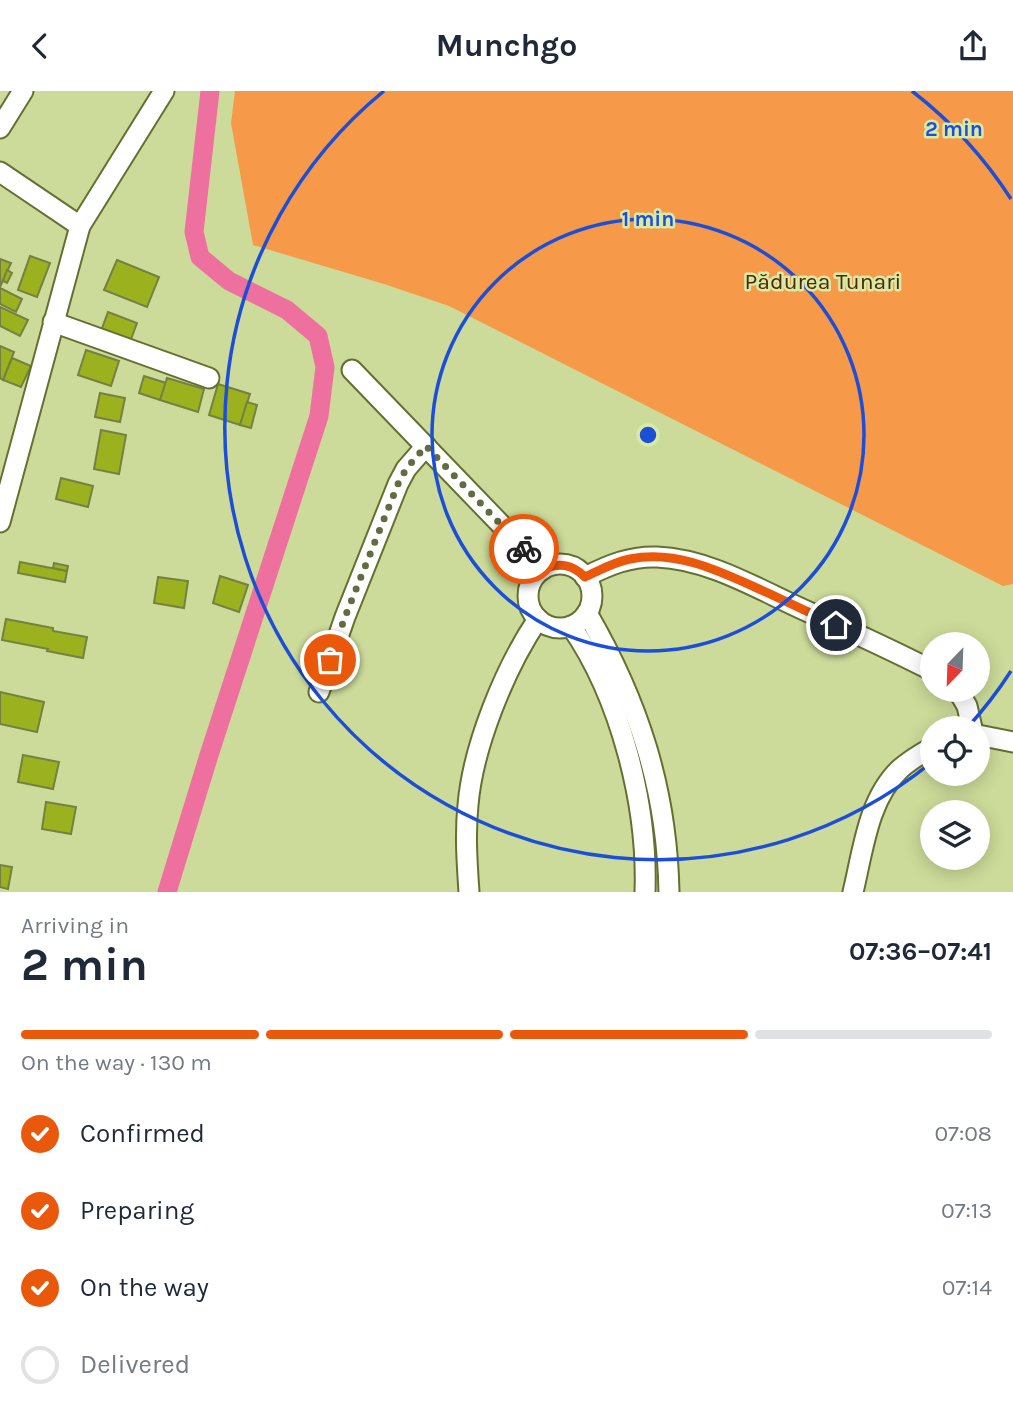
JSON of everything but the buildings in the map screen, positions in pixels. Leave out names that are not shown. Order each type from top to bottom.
[{"type":"street","points":[[0,128],[23,91]]},
{"type":"street","points":[[0,522],[4,488],[80,226],[164,91]]},
{"type":"street","points":[[0,172],[80,226]]},
{"type":"street","points":[[53,322],[209,378]]},
{"type":"street","points":[[352,370],[542,570]]},
{"type":"street","points":[[318,692],[398,484],[406,469],[426,446]]},
{"type":"street","points":[[585,577],[609,565],[633,558],[667,558],[701,565],[920,665]]},
{"type":"street","points":[[560,564],[579,570],[585,577],[590,585],[591,604],[580,621],[561,628],[551,627],[538,619],[530,606],[528,596],[534,577],[542,570],[560,564]]},
{"type":"street","points":[[587,613],[617,667],[645,739],[666,839],[669,892]]},
{"type":"street","points":[[469,892],[467,835],[472,778],[497,697],[517,651],[538,619]]},
{"type":"street","points":[[572,626],[601,680],[627,751],[640,809],[645,892]]},
{"type":"street","points":[[990,737],[1013,742]]},
{"type":"street","points":[[853,892],[870,822],[881,793],[900,769],[920,754]]},
{"type":"green space","name":"Pădurea Tunari","points":[[235,91],[1013,91],[1013,584],[1003,586],[449,306],[253,245],[231,123]]},
{"type":"waterway","points":[[167,892],[319,416],[325,367],[318,336],[287,310],[229,281],[200,257],[194,232],[210,91]]},
{"type":"way so far","points":[[330,660],[398,484],[406,469],[426,446],[524,549]]},
{"type":"route","points":[[524,549],[542,570],[560,564],[579,570],[585,577],[609,565],[633,558],[679,559],[731,576],[836,625]]}]
